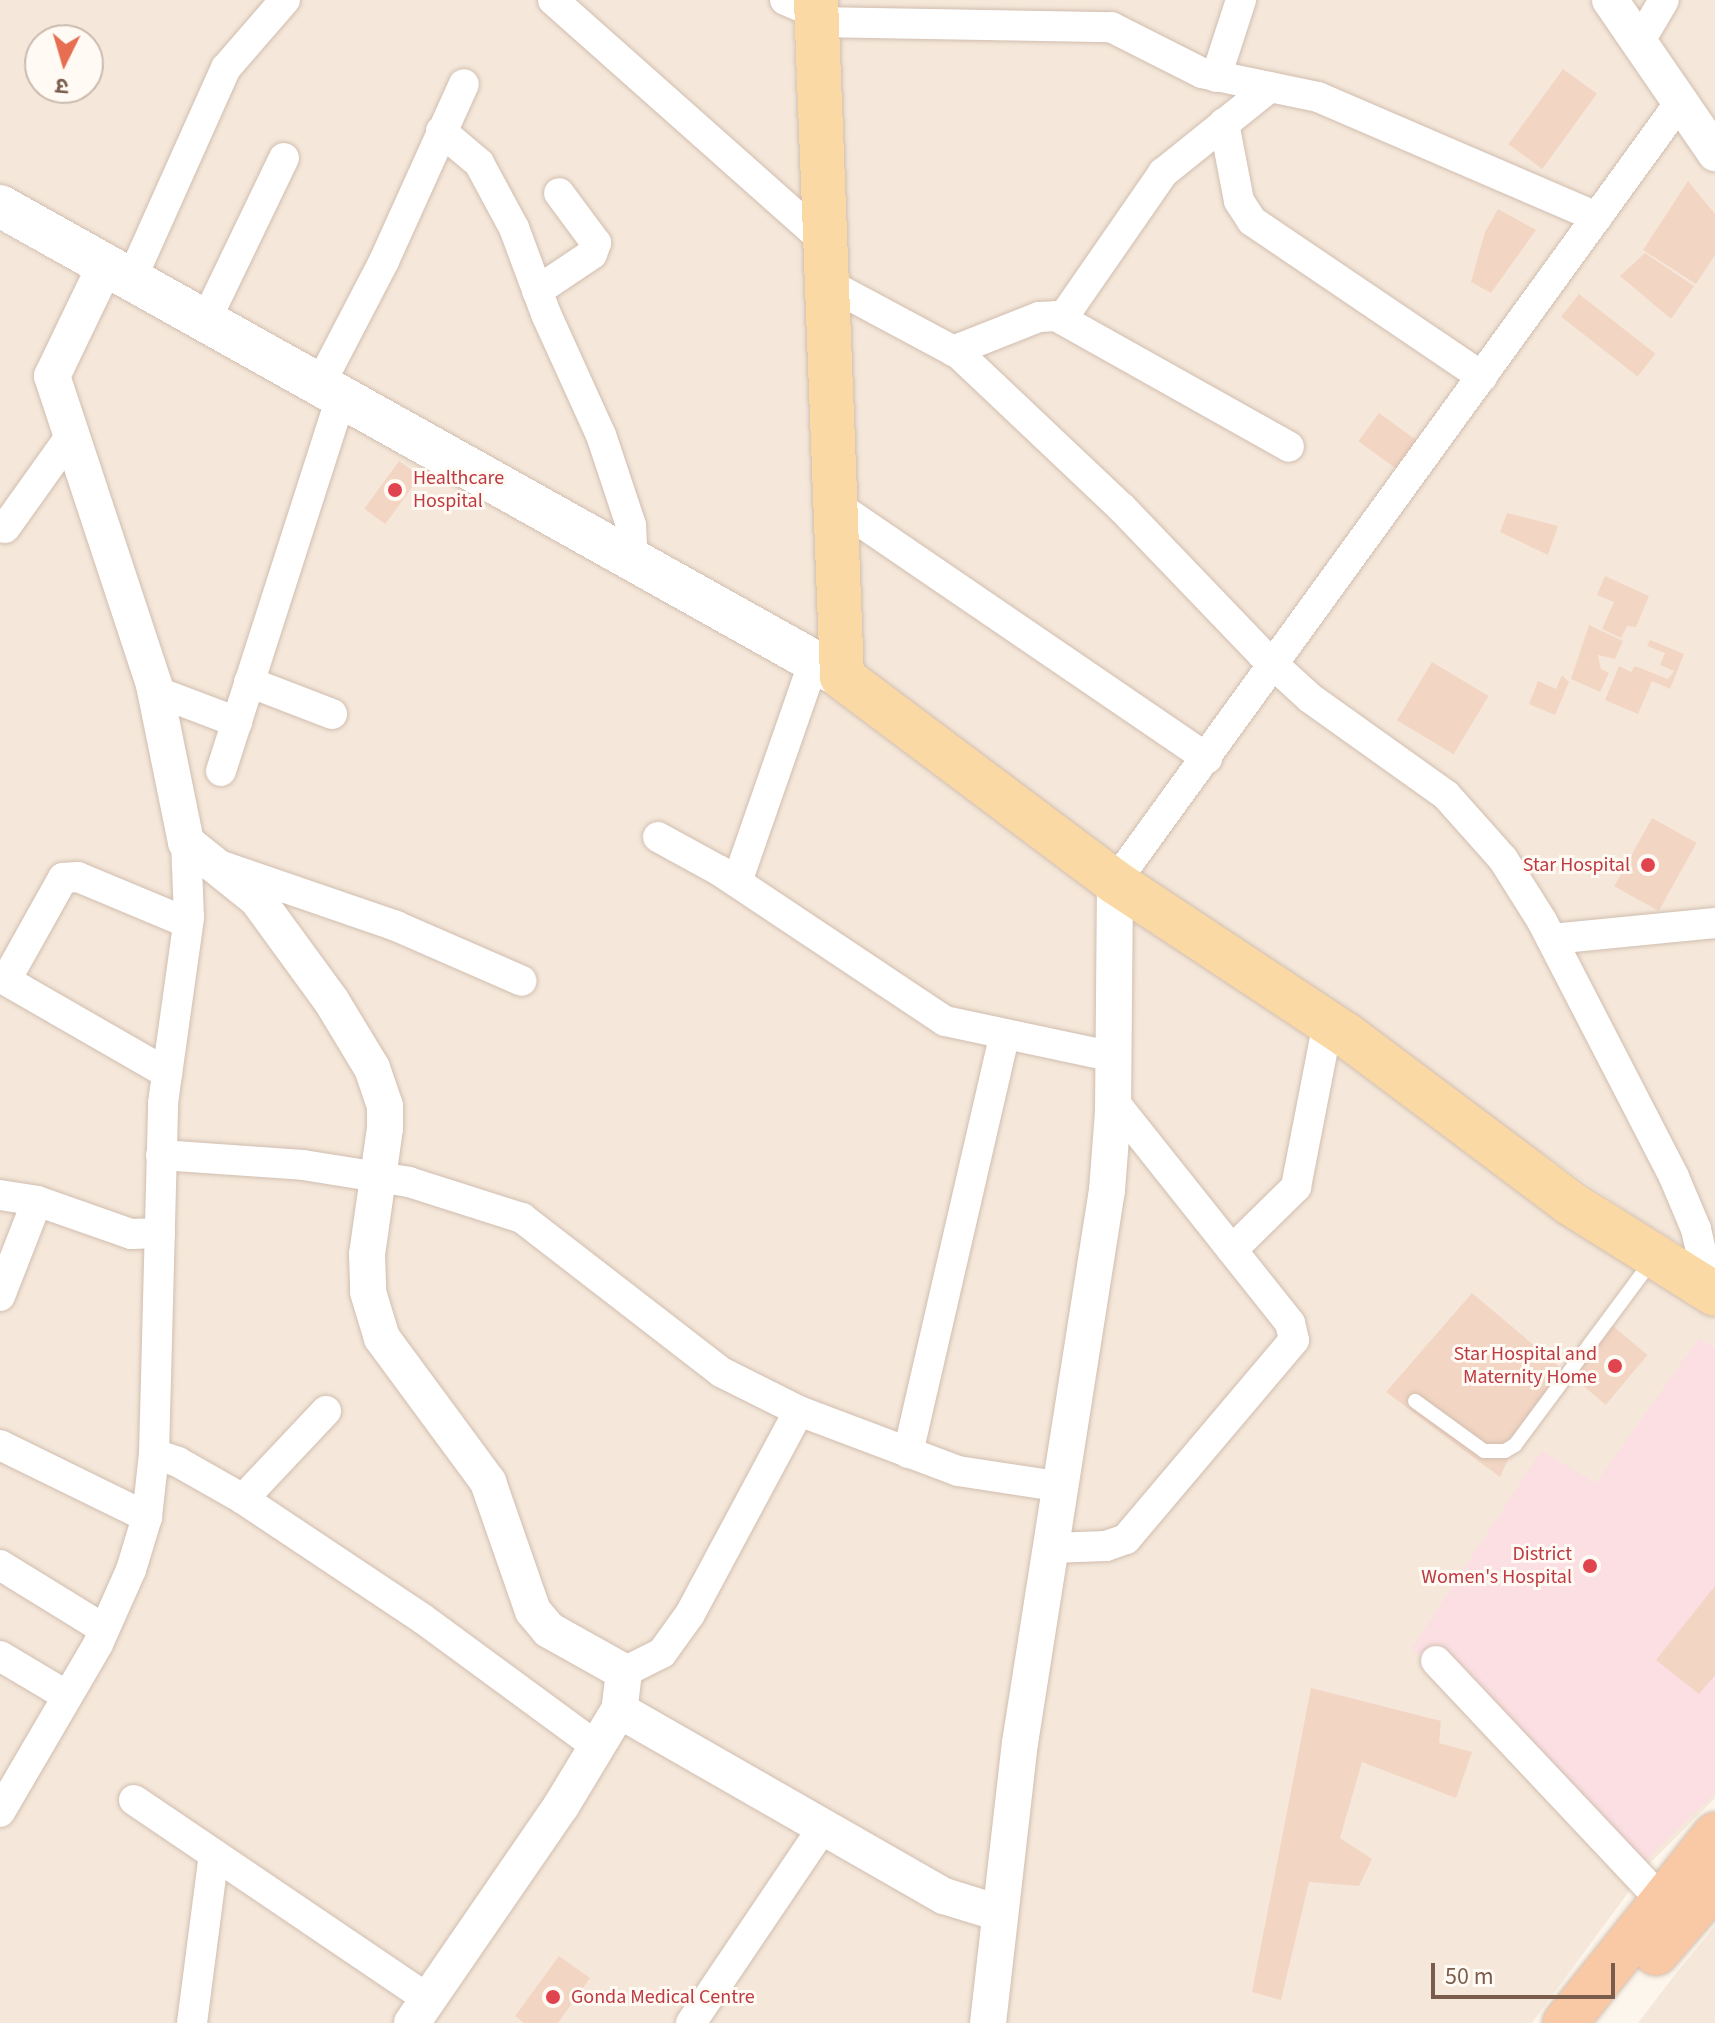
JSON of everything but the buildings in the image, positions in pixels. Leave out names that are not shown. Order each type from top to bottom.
[{"type":"highway","points":[[1565,2023],[1715,1835]]},
{"type":"highway","points":[[1601,2023],[1715,1885]]},
{"type":"main road","points":[[808,9],[824,261],[833,503],[828,669]]},
{"type":"main road","points":[[0,206],[828,669],[1115,882],[1328,1023],[1570,1203],[1713,1293]]},
{"type":"street","points":[[0,1812],[104,1629],[131,1570],[147,1517],[154,1454],[161,1155],[167,1073],[188,923],[191,840],[155,691],[52,376],[118,273],[226,68],[285,0]]},
{"type":"street","points":[[553,0],[824,261],[953,351],[1121,507],[1310,698],[1446,795],[1503,859],[1552,939],[1674,1177],[1696,1229],[1713,1293]]},
{"type":"street","points":[[1216,77],[1241,0]]},
{"type":"street","points":[[1610,0],[1641,39],[1715,153]]},
{"type":"street","points":[[1641,39],[1664,0]]},
{"type":"street","points":[[808,9],[1111,27],[1182,65],[1216,77],[1318,97],[1597,217]]},
{"type":"street","points":[[221,771],[330,392],[384,261],[464,84]]},
{"type":"street","points":[[1062,319],[1163,173],[1270,87]]},
{"type":"street","points":[[988,2023],[999,1913],[1051,1548],[1107,1190],[1114,1102],[1115,882],[1681,101]]},
{"type":"street","points":[[1224,123],[1239,201],[1252,221],[1482,377]]},
{"type":"street","points":[[441,131],[479,163],[514,228],[537,291],[601,435],[631,525],[633,560]]},
{"type":"street","points":[[205,322],[284,158]]},
{"type":"street","points":[[537,291],[592,254],[596,243],[559,193]]},
{"type":"street","points":[[953,351],[1039,317],[1062,319],[1289,447]]},
{"type":"street","points":[[5,528],[70,437]]},
{"type":"street","points":[[833,503],[1207,758]]},
{"type":"street","points":[[737,882],[828,669]]},
{"type":"street","points":[[249,682],[332,714]]},
{"type":"street","points":[[155,691],[237,722]]},
{"type":"street","points":[[658,837],[737,882],[945,1021],[1114,1057]]},
{"type":"street","points":[[191,840],[522,981]]},
{"type":"street","points":[[191,840],[257,899],[332,1002],[372,1068],[385,1106],[367,1254],[368,1292],[382,1338],[488,1482],[533,1611],[549,1630],[624,1672]]},
{"type":"street","points":[[167,1073],[3,979],[63,878],[78,877],[188,923]]},
{"type":"street","points":[[1552,939],[1715,923]]},
{"type":"street","points":[[1232,1250],[1296,1187],[1328,1023]]},
{"type":"street","points":[[908,1453],[1004,1036]]},
{"type":"street","points":[[1051,1548],[1106,1546],[1126,1539],[1289,1351],[1294,1340],[1290,1323],[1114,1102]]},
{"type":"street","points":[[161,1155],[209,1155],[378,1176],[522,1218],[721,1372],[799,1411],[958,1471],[1062,1487]]},
{"type":"street","points":[[0,1195],[37,1201],[97,1226],[131,1234],[160,1233]]},
{"type":"street","points":[[0,1296],[37,1201]]},
{"type":"street","points":[[243,1499],[326,1411]]},
{"type":"street","points":[[624,1672],[662,1653],[690,1614],[799,1411]]},
{"type":"street","points":[[0,1445],[147,1517]]},
{"type":"street","points":[[154,1454],[178,1462],[243,1499],[423,1619],[596,1746]]},
{"type":"street","points":[[0,1565],[104,1629]]},
{"type":"street","points":[[0,1656],[67,1696]]},
{"type":"street","points":[[1436,1661],[1661,1900]]},
{"type":"street","points":[[134,1800],[214,1854],[420,2011],[619,1710],[624,1672]]},
{"type":"street","points":[[619,1710],[822,1829],[944,1896],[999,1913]]},
{"type":"street","points":[[691,2023],[822,1829]]},
{"type":"street","points":[[192,2023],[214,1854]]},
{"type":"lane","points":[[1415,1401],[1484,1451],[1493,1454],[1515,1445],[1655,1256]]},
{"type":"shaded area","points":[[0,0],[792,0],[824,646],[0,187]]},
{"type":"shaded area","points":[[830,0],[1593,0],[1715,165],[1715,1264],[1643,1222],[1156,890],[862,680]]},
{"type":"shaded area","points":[[1629,0],[1715,0],[1715,127]]},
{"type":"shaded area","points":[[0,232],[810,676],[1715,1312],[1715,1798],[1650,1863],[1532,2023],[0,2023]]},
{"type":"shaded area","name":"District Women's Hospital","points":[[1699,1338],[1715,1349],[1715,1793],[1629,1877],[1412,1648],[1541,1451],[1596,1483]]},
{"type":"shaded area","points":[[1715,1926],[1715,2023],[1638,2023],[1677,1972]]},
{"type":"place","name":"Healthcare Hospital","points":[[395,490]]},
{"type":"place","name":"Star Hospital","points":[[1648,865]]},
{"type":"place","name":"Star Hospital and Maternity Home","points":[[1615,1366]]},
{"type":"place","name":"District Women's Hospital","points":[[1590,1566]]},
{"type":"place","name":"Gonda Medical Centre","points":[[553,1997]]}]
